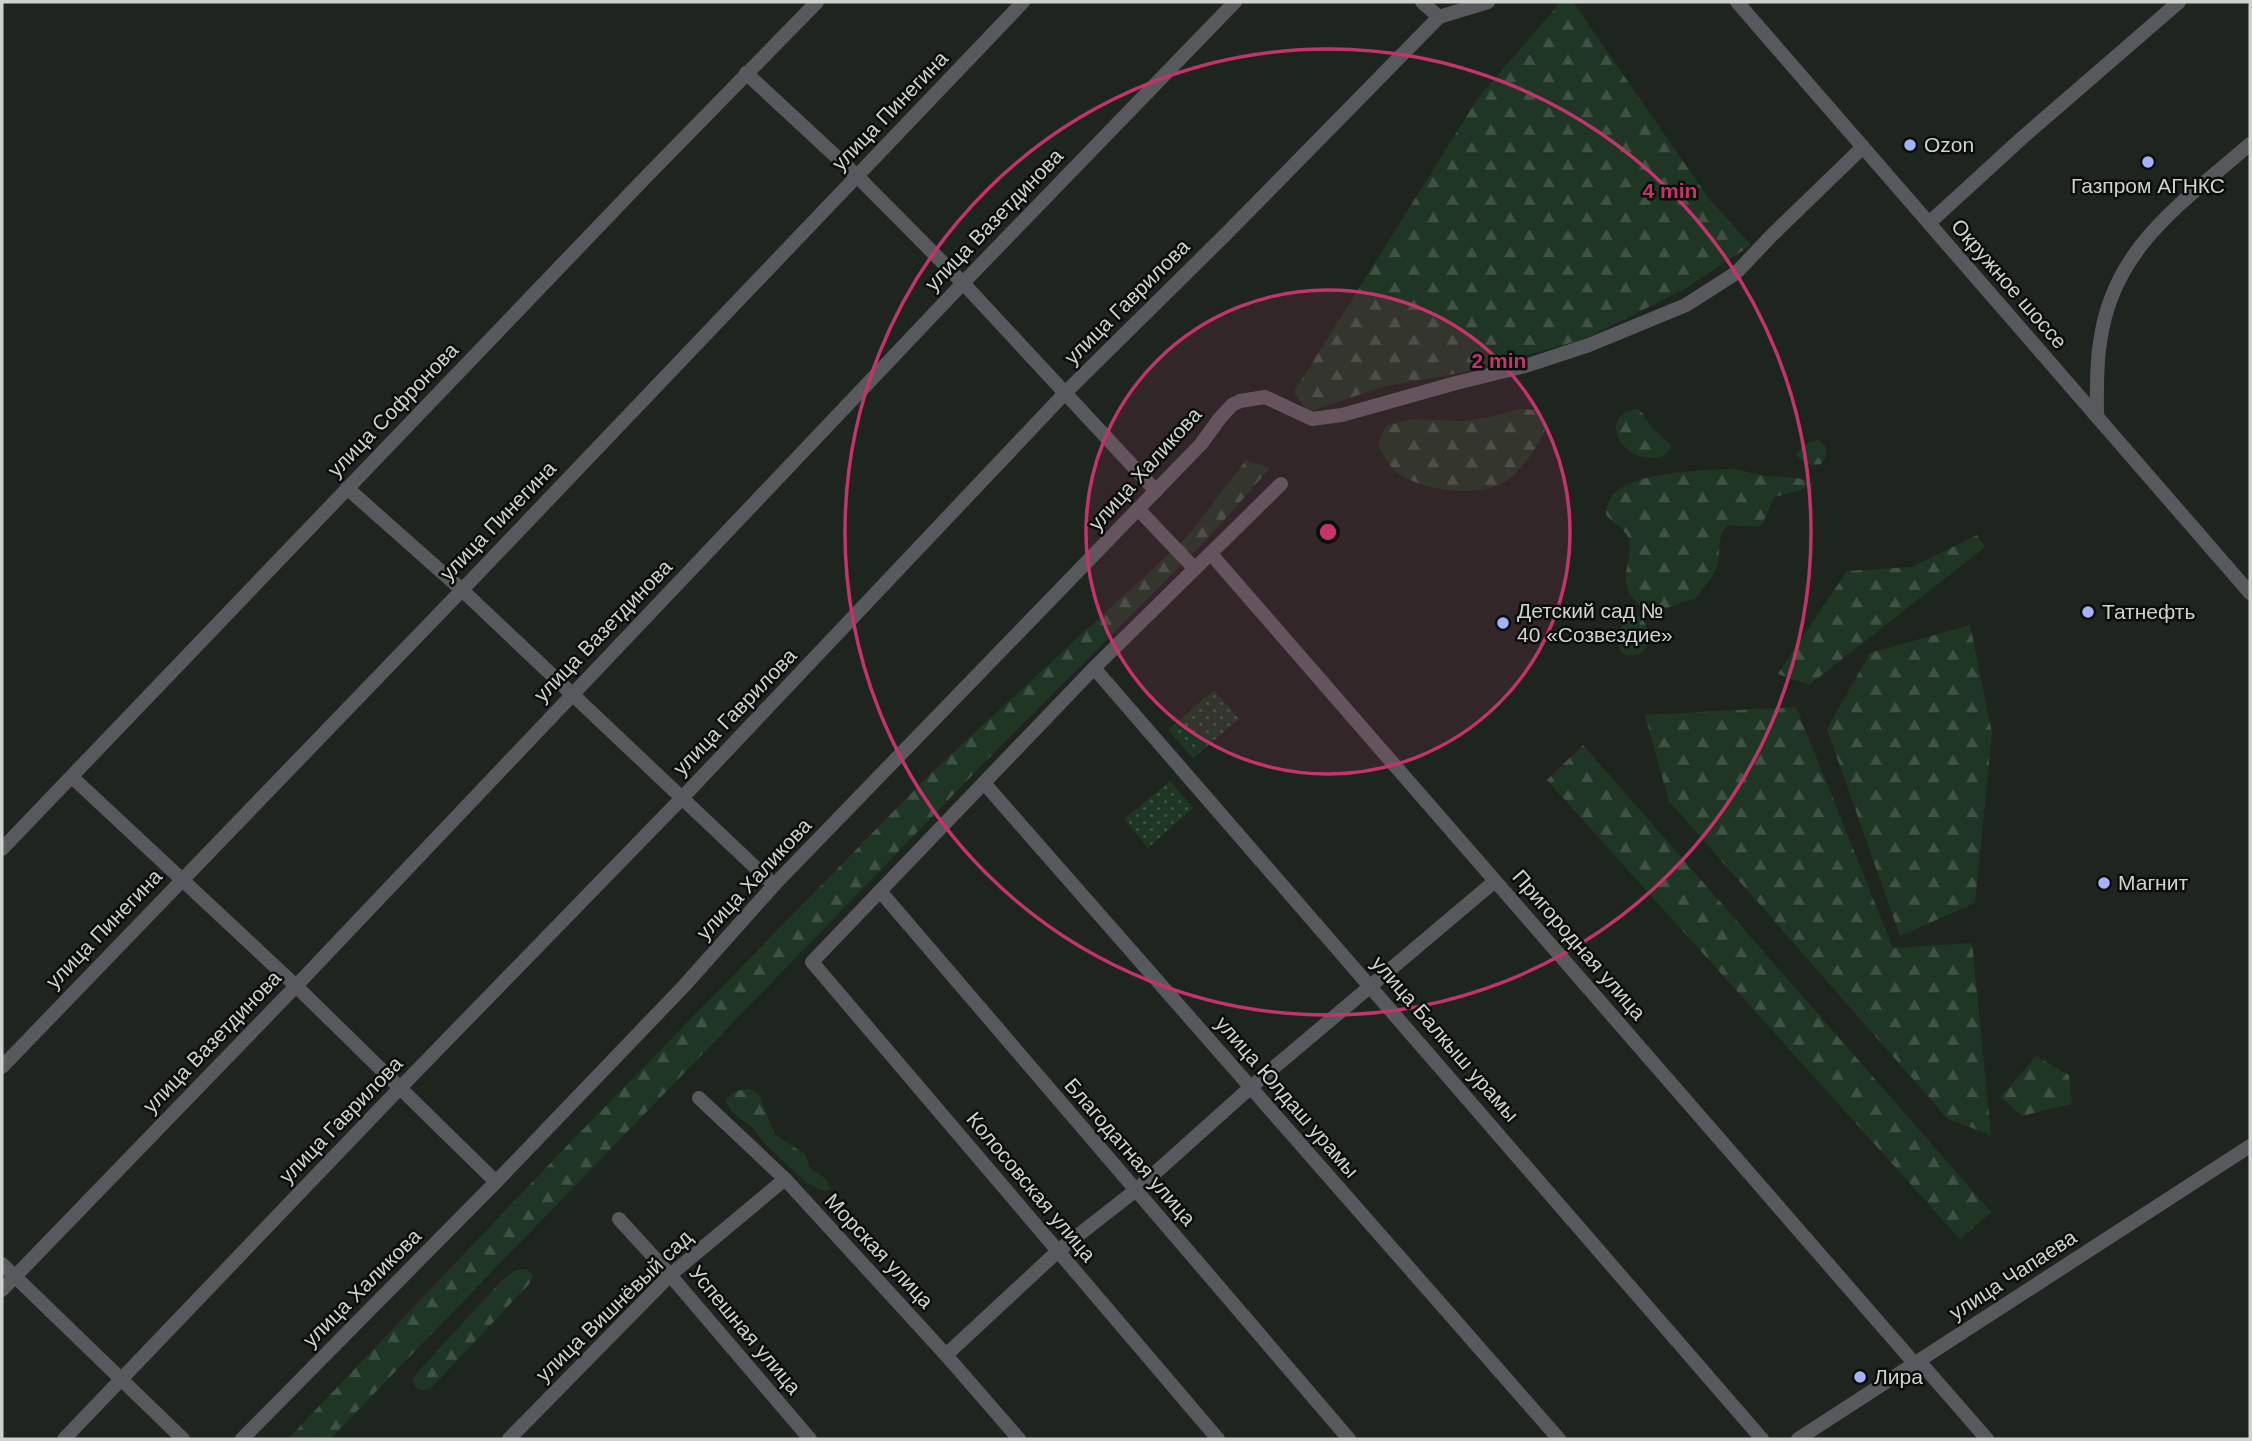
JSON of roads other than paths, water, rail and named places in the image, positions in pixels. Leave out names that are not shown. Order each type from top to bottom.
[{"type":"street","name":"улица Софронова","points":[[2,849],[817,2]]},
{"type":"street","name":"улица Пинегина","points":[[2,1067],[1023,2]]},
{"type":"street","name":"улица Вазетдинова","points":[[2,1290],[296,986],[963,283],[1235,2]]},
{"type":"street","points":[[1422,2],[1439,17],[1489,2]]},
{"type":"street","name":"Окружное шоссе","points":[[1737,2],[2250,593]]},
{"type":"street","points":[[1929,223],[2179,2]]},
{"type":"street","name":"улица Гаврилова","points":[[64,1439],[682,798],[1066,392],[1439,17]]},
{"type":"street","points":[[746,73],[857,176],[963,283],[1156,491]]},
{"type":"street","points":[[2097,417],[2100,341],[2108,307],[2119,279],[2153,229],[2250,144]]},
{"type":"street","name":"улица Халикова","points":[[242,1439],[496,1182],[684,986],[774,885],[1156,491],[1232,405],[1265,397],[1312,419],[1342,415],[1525,366],[1589,345],[1686,305],[1736,273],[1863,147]]},
{"type":"street","points":[[880,891],[1094,668],[1282,484]]},
{"type":"street","points":[[347,488],[461,590],[774,885]]},
{"type":"street","points":[[1138,509],[1195,569]]},
{"type":"street","name":"Пригородная улица","points":[[1210,554],[1987,1439]]},
{"type":"street","name":"улица Балкыш урамы","points":[[1094,668],[1762,1439]]},
{"type":"street","points":[[72,776],[296,986],[496,1182]]},
{"type":"street","name":"улица Юлдаш урамы","points":[[984,783],[1559,1439]]},
{"type":"street","points":[[946,1355],[1058,1251],[1136,1190],[1251,1087],[1495,881]]},
{"type":"street","name":"Колосовская улица","points":[[880,891],[812,962],[1218,1439]]},
{"type":"street","name":"Благодатная улица","points":[[880,891],[1349,1439]]},
{"type":"street","name":"Морская улица","points":[[699,1098],[785,1179],[1019,1439]]},
{"type":"street","name":"улица Чапаева","points":[[1797,1439],[2250,1146]]},
{"type":"street","name":"улица Вишнёвый сад","points":[[509,1439],[670,1275],[785,1179]]},
{"type":"street","name":"Успешная улица","points":[[619,1219],[810,1439]]},
{"type":"street","points":[[2,1264],[183,1439]]},
{"type":"place","name":"Ozon","points":[[1910,145]]},
{"type":"place","name":"Газпром АГНКС","points":[[2148,162]]},
{"type":"place","name":"Татнефть","points":[[2088,612]]},
{"type":"place","name":"Детский сад № 40 «Созвездие»","points":[[1503,623]]},
{"type":"place","name":"Магнит","points":[[2104,883]]},
{"type":"place","name":"Лира","points":[[1860,1377]]}]
